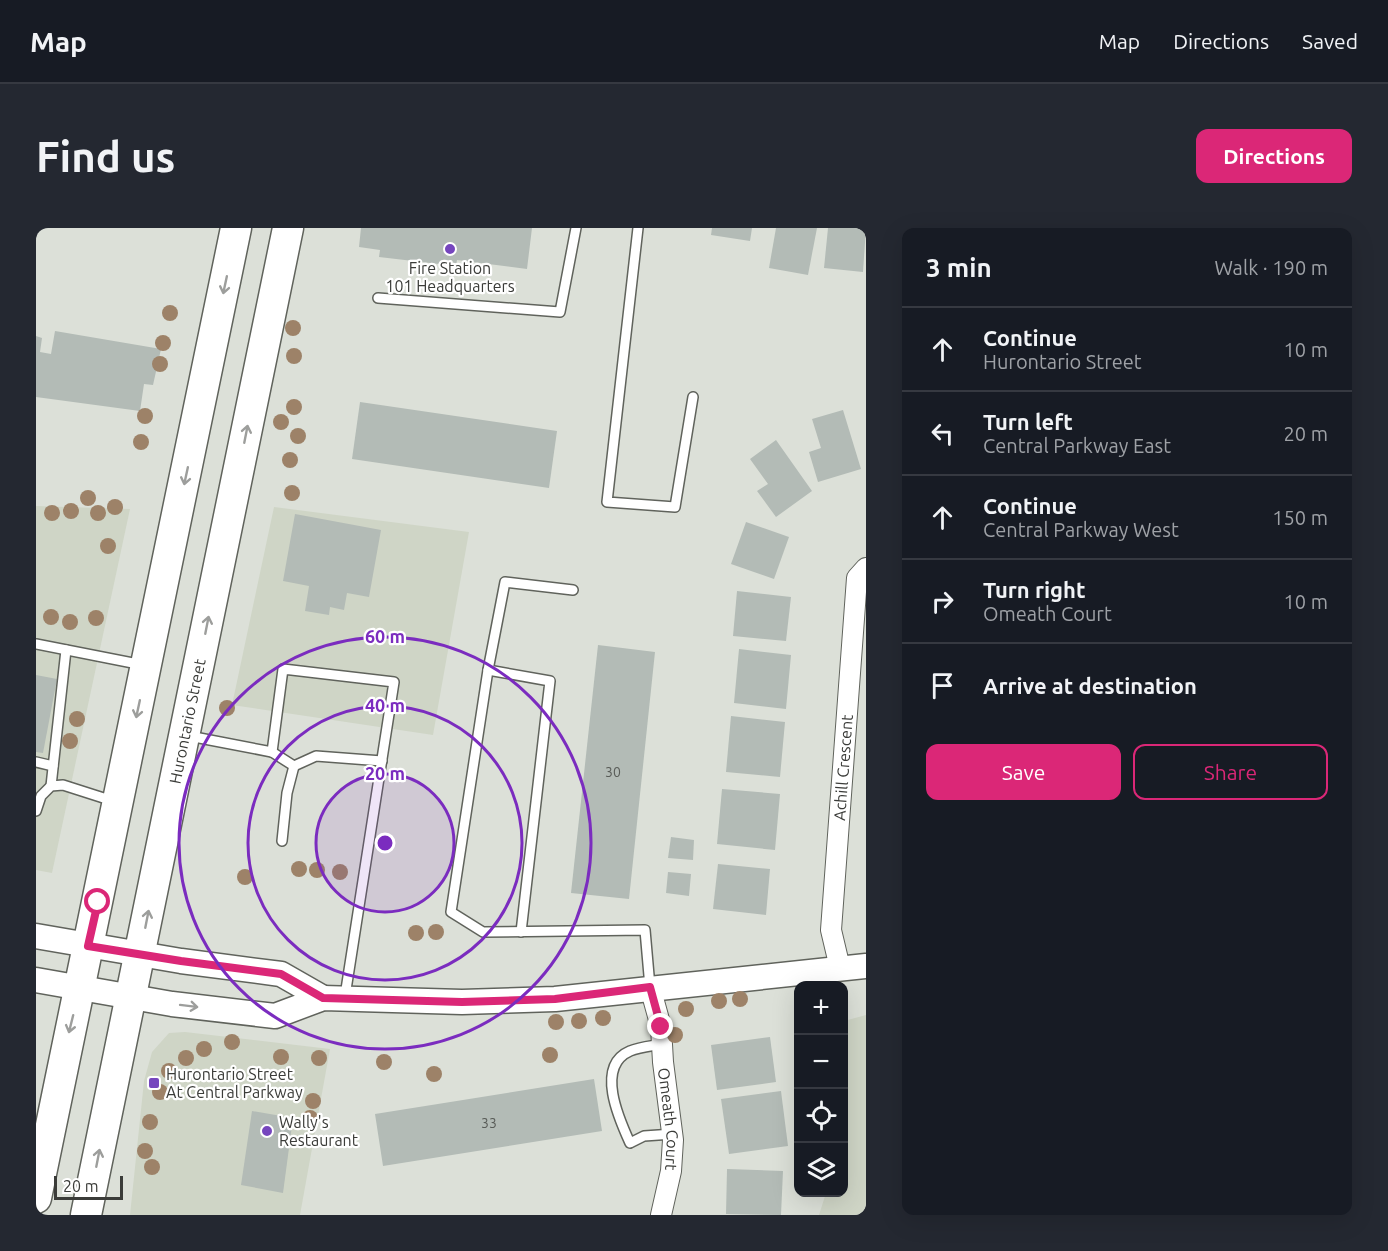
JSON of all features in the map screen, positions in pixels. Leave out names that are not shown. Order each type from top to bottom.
[{"type":"main road","points":[[36,1198],[236,228]]},
{"type":"main road","name":"Hurontario Street","points":[[86,1215],[288,228]]},
{"type":"street","name":"Achill Crescent","points":[[840,968],[831,930],[857,578],[866,568]]},
{"type":"street","points":[[36,936],[140,955],[281,974],[334,998]]},
{"type":"street","points":[[36,980],[132,997],[275,1016],[334,998],[462,1002],[555,999],[650,987],[866,966]]},
{"type":"street","name":"Omeath Court","points":[[650,987],[661,1027],[673,1134],[671,1172],[661,1215]]},
{"type":"lane","points":[[378,298],[560,312],[576,228]]},
{"type":"lane","points":[[638,228],[607,502],[675,507],[693,397]]},
{"type":"lane","points":[[573,590],[505,582],[488,670],[451,912],[483,932],[645,930],[650,987]]},
{"type":"lane","points":[[36,644],[147,666]]},
{"type":"lane","points":[[36,811],[41,796],[51,786],[66,650]]},
{"type":"lane","points":[[272,752],[283,669],[394,682],[382,761],[334,998]]},
{"type":"lane","points":[[488,670],[550,681],[521,932]]},
{"type":"lane","points":[[184,735],[272,752],[294,766]]},
{"type":"lane","points":[[294,766],[316,756],[382,761]]},
{"type":"lane","points":[[36,762],[53,766]]},
{"type":"lane","points":[[282,841],[287,792],[294,766]]},
{"type":"lane","points":[[51,786],[63,785],[119,803]]},
{"type":"lane","points":[[662,1044],[631,1051],[620,1058],[614,1067],[612,1081],[617,1114],[630,1143],[644,1136],[673,1134]]},
{"type":"shaded area","points":[[36,506],[130,509],[52,873],[36,870]]},
{"type":"shaded area","points":[[274,507],[469,532],[433,735],[232,705]]},
{"type":"shaded area","points":[[866,1015],[866,1215],[819,1215],[825,1197],[848,1197],[848,1020]]},
{"type":"shaded area","points":[[185,1032],[330,1049],[300,1215],[130,1215],[144,1081],[152,1052],[169,1033]]},
{"type":"building","name":"Fire Station 101 Headquarters","points":[[361,228],[532,228],[527,269],[457,260],[456,266],[379,257],[380,250],[359,247]]},
{"type":"building","points":[[712,228],[752,228],[750,241],[711,235]]},
{"type":"building","points":[[776,228],[817,228],[808,275],[769,268]]},
{"type":"building","points":[[828,228],[866,228],[863,272],[824,268]]},
{"type":"building","points":[[55,331],[161,349],[153,385],[144,384],[140,411],[36,397],[36,336],[42,338],[40,352],[51,354]]},
{"type":"building","points":[[360,402],[557,431],[549,488],[352,459]]},
{"type":"building","points":[[843,410],[861,469],[818,482],[809,452],[821,448],[812,419]]},
{"type":"building","points":[[776,440],[812,491],[776,517],[757,491],[768,484],[750,459]]},
{"type":"building","points":[[295,514],[381,530],[369,597],[347,593],[344,610],[330,607],[329,615],[305,611],[309,586],[283,581]]},
{"type":"building","points":[[746,522],[789,537],[774,579],[731,564]]},
{"type":"building","points":[[737,591],[791,597],[786,641],[733,636]]},
{"type":"building","points":[[598,645],[655,652],[629,899],[571,893]]},
{"type":"building","points":[[739,649],[791,655],[786,709],[734,703]]},
{"type":"building","points":[[36,675],[57,679],[43,753],[36,752]]},
{"type":"building","points":[[731,716],[785,722],[780,777],[726,772]]},
{"type":"building","points":[[722,789],[780,794],[775,850],[717,844]]},
{"type":"building","points":[[671,837],[694,840],[693,860],[668,858]]},
{"type":"building","points":[[718,864],[770,869],[766,915],[713,909]]},
{"type":"building","points":[[668,872],[691,874],[689,896],[666,893]]},
{"type":"building","points":[[770,1037],[776,1082],[717,1090],[711,1045]]},
{"type":"building","points":[[594,1079],[602,1131],[383,1166],[375,1114]]},
{"type":"building","points":[[781,1091],[788,1146],[729,1154],[721,1099]]},
{"type":"building","points":[[252,1111],[293,1118],[283,1193],[241,1185]]},
{"type":"building","points":[[727,1169],[783,1171],[781,1215],[726,1214]]},
{"type":"place","name":"Fire Station 101 Headquarters","points":[[450,249]]},
{"type":"place","name":"Hurontario Street At Central Parkway","points":[[154,1083]]},
{"type":"place","name":"Wally's Restaurant","points":[[267,1131]]},
{"type":"route","points":[[98,902],[88,946],[281,974],[323,998],[462,1002],[555,999],[650,987],[661,1027]]}]
